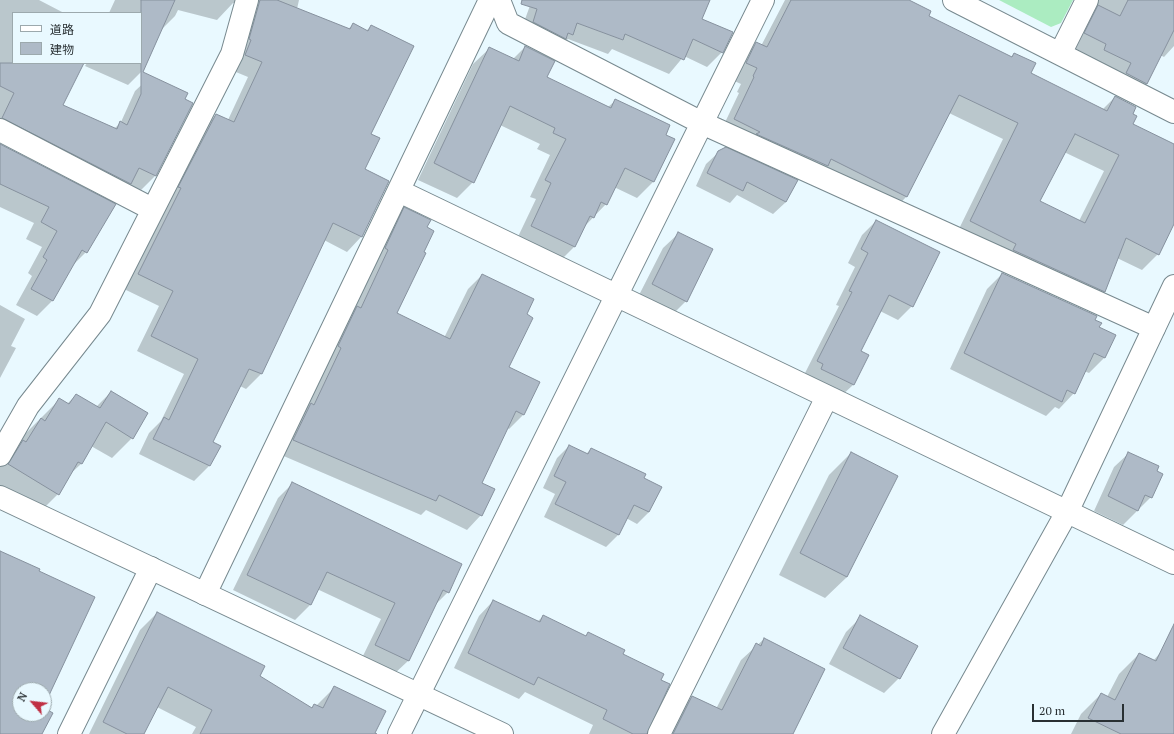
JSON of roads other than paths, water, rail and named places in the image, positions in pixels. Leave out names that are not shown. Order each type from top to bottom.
[{"type":"street","points":[[0,455],[28,406],[100,314],[232,54],[247,0]]},
{"type":"street","points":[[205,594],[490,0]]},
{"type":"street","points":[[499,0],[508,23],[702,123],[1154,328]]},
{"type":"street","points":[[508,23],[516,0]]},
{"type":"street","points":[[399,734],[763,0]]},
{"type":"street","points":[[954,0],[1174,112]]},
{"type":"street","points":[[1060,54],[1087,0]]},
{"type":"street","points":[[0,130],[152,209]]},
{"type":"street","points":[[398,192],[1174,563]]},
{"type":"street","points":[[943,734],[1067,512],[1174,286]]},
{"type":"street","points":[[659,734],[827,397]]},
{"type":"street","points":[[0,497],[502,734]]},
{"type":"street","points":[[69,734],[151,568]]}]
